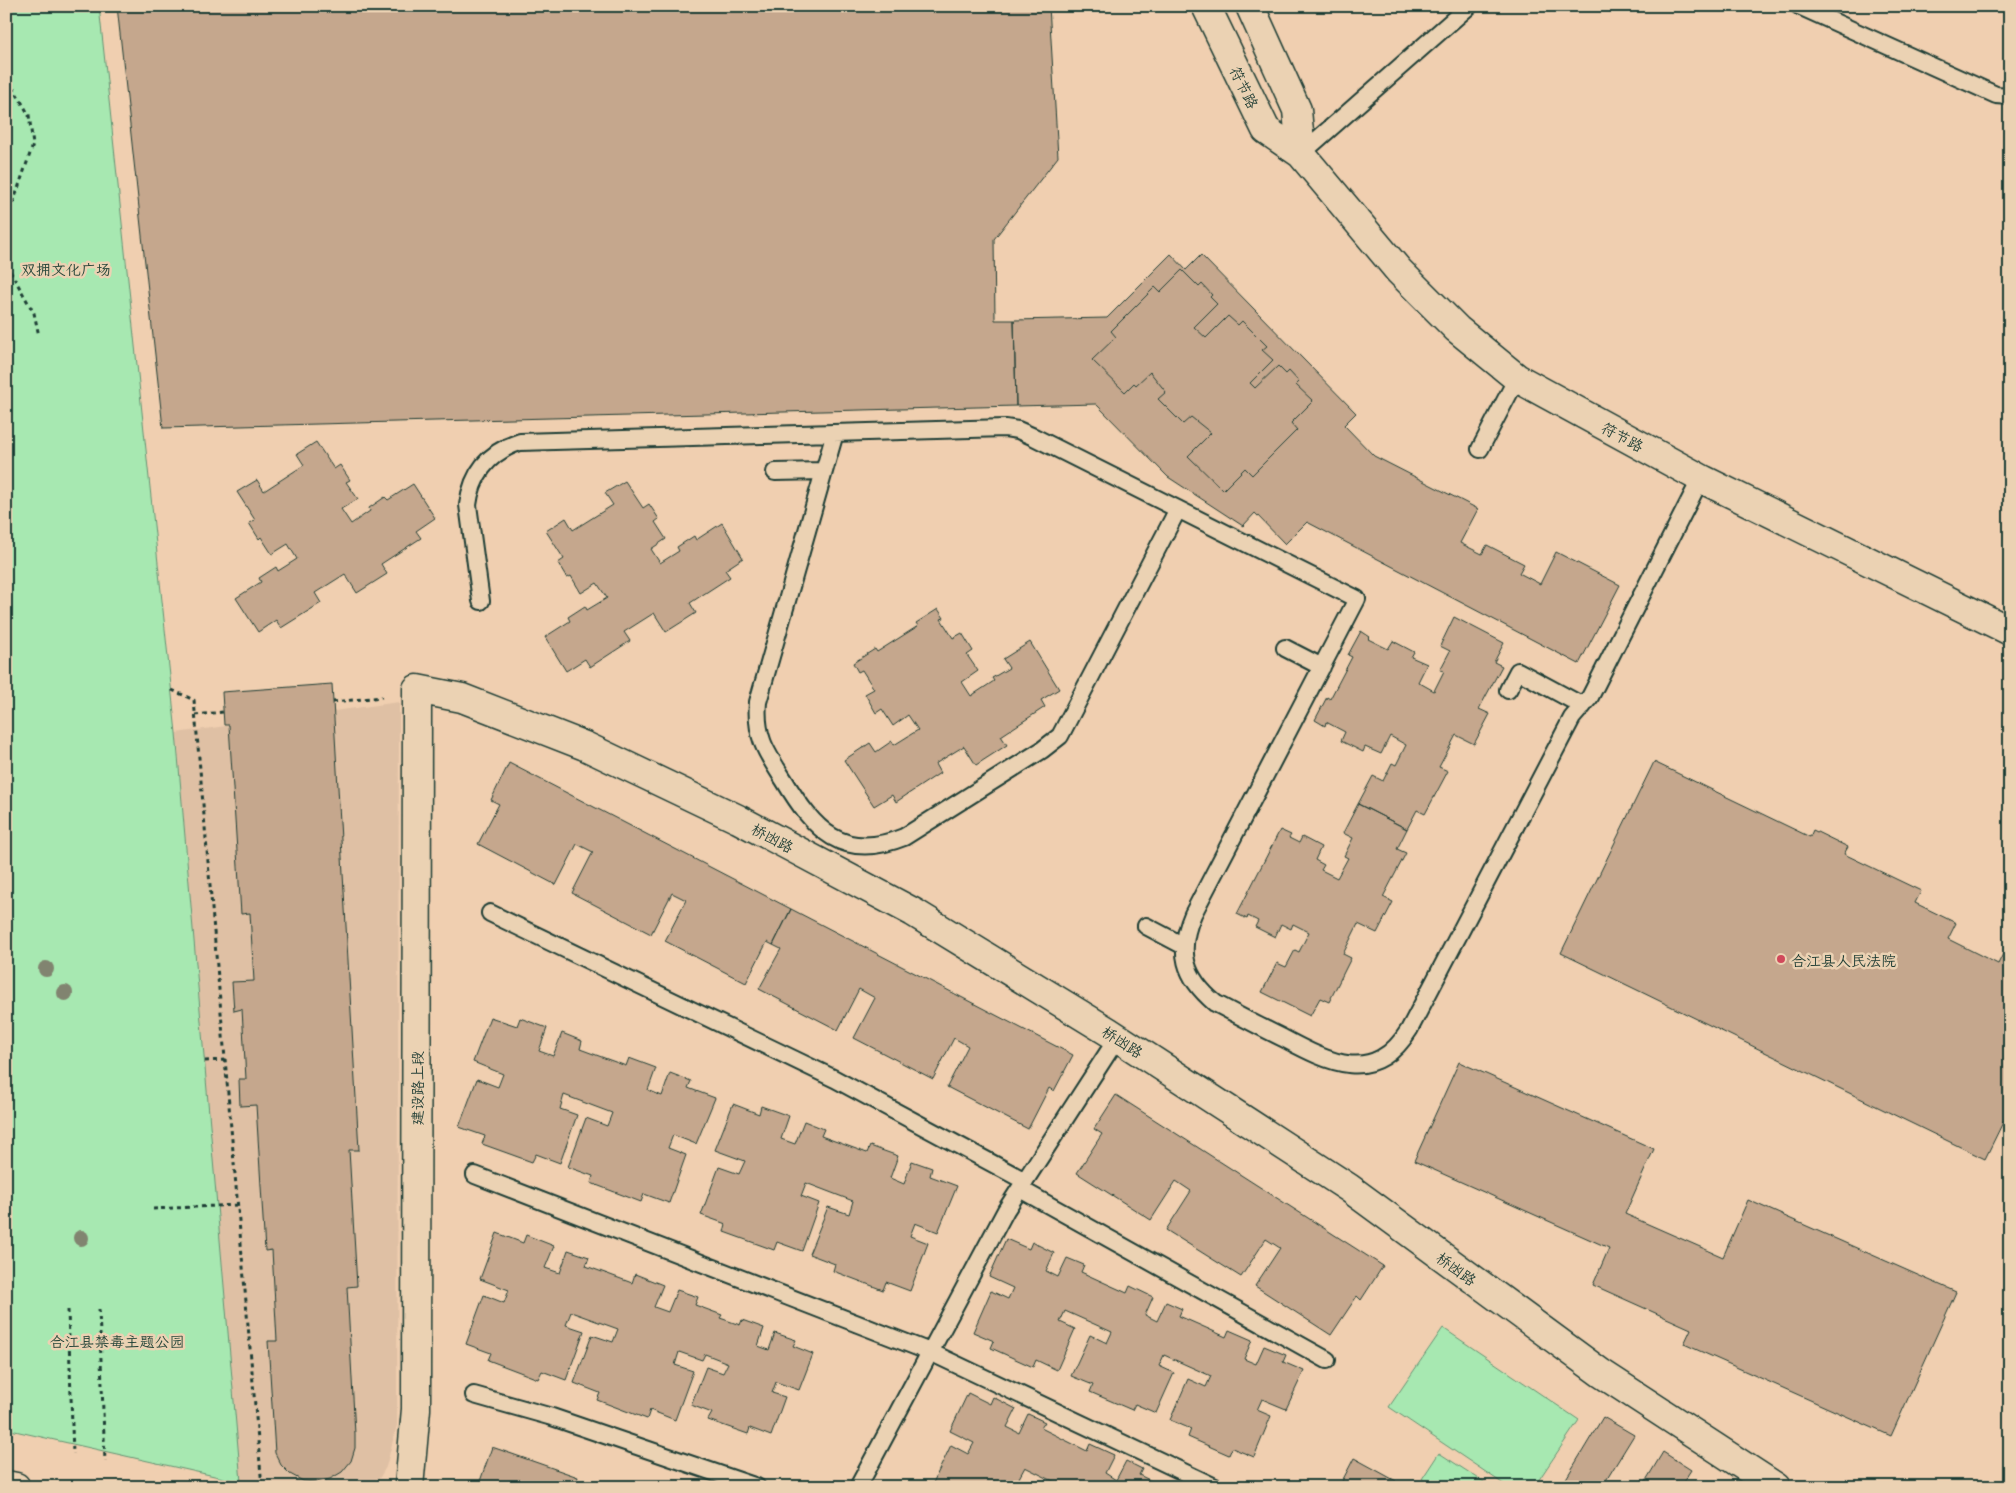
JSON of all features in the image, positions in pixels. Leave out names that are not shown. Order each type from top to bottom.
[{"type":"street","name":"符节路","points":[[1206,6],[1266,130],[1301,154],[1399,271],[1457,329],[1517,378],[1700,478],[2010,631]]},
{"type":"street","points":[[1250,6],[1297,110],[1301,154]]},
{"type":"street","name":"桥凼路","points":[[417,692],[462,698],[585,746],[738,819],[913,912],[1118,1037],[1349,1188],[1601,1372],[1776,1487]]},
{"type":"street","name":"建设路上段","points":[[409,1487],[416,1409],[417,692]]},
{"type":"street","points":[[6,1484],[16,1487]]},
{"type":"lane","points":[[1301,154],[1469,6]]},
{"type":"lane","points":[[1799,6],[1996,95],[2010,96]]},
{"type":"lane","points":[[1480,449],[1517,378]]},
{"type":"lane","points":[[481,601],[468,506],[470,490],[476,476],[485,463],[506,446],[534,440],[1018,430],[1357,599],[1193,914],[1186,930],[1184,946],[1186,963],[1192,978],[1202,992],[1215,1003],[1325,1060],[1354,1065],[1381,1059],[1402,1042],[1572,718],[1590,697],[1700,478]]},
{"type":"lane","points":[[835,433],[758,702],[757,725],[763,746],[801,809],[823,832],[851,844],[869,846],[887,844],[904,837],[1042,750],[1060,736],[1178,509]]},
{"type":"lane","points":[[775,472],[824,471]]},
{"type":"lane","points":[[1285,648],[1322,667]]},
{"type":"lane","points":[[1508,690],[1518,672],[1583,706]]},
{"type":"lane","points":[[490,913],[835,1079],[1327,1360]]},
{"type":"lane","points":[[1146,926],[1184,946]]},
{"type":"lane","points":[[858,1487],[1006,1210],[1118,1037]]},
{"type":"lane","points":[[475,1174],[930,1352],[1215,1487]]},
{"type":"lane","points":[[474,1394],[552,1417],[757,1487]]},
{"type":"path","points":[[12,203],[34,145],[29,115],[14,90]]},
{"type":"path","points":[[6,264],[34,312],[38,336]]},
{"type":"path","points":[[172,690],[194,700],[262,1487]]},
{"type":"path","points":[[333,702],[417,692]]},
{"type":"path","points":[[194,715],[223,712]]},
{"type":"path","points":[[205,1061],[225,1060]]},
{"type":"path","points":[[153,1209],[237,1204]]},
{"type":"path","points":[[99,1309],[105,1462]]},
{"type":"path","points":[[68,1310],[73,1454]]},
{"type":"shaded area","points":[[399,702],[397,1425],[386,1467],[374,1487],[261,1487],[241,1482],[176,733]]},
{"type":"green space","name":"合江县禁毒主题公园","points":[[6,6],[99,6],[176,733],[241,1482],[6,1429]]},
{"type":"green space","points":[[1443,1328],[1579,1420],[1534,1487],[1508,1487],[1389,1407]]},
{"type":"green space","points":[[1439,1453],[1487,1484],[1486,1487],[1434,1487],[1422,1479]]},
{"type":"building","points":[[117,6],[1049,6],[1058,157],[994,239],[995,320],[1014,320],[1016,406],[163,428]]},
{"type":"building","points":[[1171,254],[1186,270],[1201,255],[1356,413],[1344,425],[1374,456],[1478,509],[1460,543],[1482,554],[1487,545],[1524,564],[1519,573],[1540,584],[1556,552],[1620,585],[1579,664],[1307,522],[1285,544],[1255,513],[1243,526],[1168,477],[1096,404],[1016,406],[1014,320],[1107,318]]},
{"type":"building","points":[[1182,270],[1199,287],[1202,284],[1217,304],[1194,327],[1206,338],[1228,316],[1238,325],[1242,321],[1267,346],[1262,350],[1273,360],[1250,383],[1255,388],[1278,366],[1286,374],[1289,371],[1299,382],[1296,385],[1313,401],[1291,423],[1297,430],[1252,475],[1245,468],[1223,490],[1188,456],[1211,433],[1191,417],[1183,424],[1158,399],[1166,392],[1150,372],[1125,392],[1092,360],[1116,337],[1111,331],[1155,287],[1160,292]]},
{"type":"building","points":[[316,442],[334,469],[340,465],[350,480],[346,482],[358,499],[341,509],[351,524],[370,511],[369,508],[385,497],[388,500],[413,484],[435,518],[416,531],[421,538],[381,564],[387,574],[357,593],[345,574],[315,593],[321,603],[281,628],[276,620],[258,632],[236,598],[261,582],[259,578],[276,567],[278,571],[297,559],[288,544],[272,554],[261,537],[259,539],[249,523],[255,520],[237,492],[257,480],[264,491],[304,465],[297,454]]},
{"type":"building","points":[[625,481],[643,508],[649,504],[659,519],[655,522],[666,539],[651,549],[660,563],[679,551],[677,547],[694,536],[696,540],[722,523],[743,558],[725,570],[730,577],[690,603],[696,613],[666,632],[654,613],[624,632],[630,641],[590,667],[585,659],[566,671],[545,637],[570,621],[568,617],[585,606],[587,610],[607,598],[597,583],[581,593],[571,576],[567,578],[558,563],[564,559],[546,531],[566,518],[573,530],[613,505],[605,493]]},
{"type":"building","points":[[938,609],[944,618],[941,619],[953,638],[962,633],[973,651],[967,655],[978,671],[962,682],[971,696],[994,681],[992,678],[1009,668],[1003,659],[1030,642],[1059,689],[1041,700],[1045,707],[1001,736],[1007,745],[976,765],[964,746],[935,764],[940,773],[896,802],[892,795],[874,806],[844,760],[870,743],[876,752],[892,741],[894,745],[918,730],[908,715],[893,726],[882,709],[876,713],[865,694],[874,689],[862,670],[858,672],[853,663],[875,649],[877,652],[918,626],[916,623]]},
{"type":"building","points":[[1454,617],[1504,643],[1494,662],[1502,666],[1479,709],[1490,714],[1474,744],[1456,735],[1439,767],[1448,771],[1425,814],[1417,810],[1407,829],[1358,804],[1373,776],[1383,781],[1392,763],[1396,765],[1406,745],[1390,736],[1381,754],[1365,747],[1363,752],[1341,741],[1345,732],[1326,722],[1325,726],[1315,720],[1327,697],[1330,699],[1352,657],[1348,655],[1361,631],[1370,637],[1368,639],[1388,649],[1393,641],[1414,652],[1411,657],[1427,664],[1418,682],[1434,691],[1444,671],[1440,670],[1450,651],[1440,646]]},
{"type":"building","points":[[332,684],[359,1150],[349,1150],[357,1286],[347,1287],[355,1448],[351,1461],[342,1472],[330,1479],[316,1482],[303,1481],[290,1474],[281,1465],[275,1453],[268,1341],[277,1341],[272,1250],[265,1251],[256,1105],[240,1106],[239,1079],[246,1079],[242,1009],[234,1011],[232,982],[254,981],[250,913],[241,914],[229,725],[224,725],[222,692]]},
{"type":"building","name":"合江县人民法院","points":[[1654,762],[1810,837],[1813,830],[1848,847],[1844,854],[1921,891],[1915,903],[1956,923],[1948,939],[1998,964],[2004,952],[2010,955],[2010,1108],[1985,1159],[1561,953]]},
{"type":"building","points":[[509,763],[791,909],[773,945],[767,942],[746,983],[665,941],[686,900],[672,893],[651,934],[572,893],[593,852],[577,844],[556,885],[478,844],[499,804],[491,800]]},
{"type":"building","points":[[1358,804],[1407,829],[1397,849],[1406,853],[1383,897],[1393,902],[1377,933],[1358,924],[1343,954],[1351,958],[1329,1002],[1320,998],[1310,1016],[1262,992],[1277,963],[1286,967],[1295,950],[1299,952],[1309,932],[1293,924],[1291,929],[1281,924],[1275,937],[1255,927],[1258,921],[1248,916],[1247,919],[1237,914],[1280,830],[1291,835],[1289,838],[1299,843],[1302,837],[1321,847],[1315,860],[1324,865],[1321,870],[1337,878],[1348,858],[1344,856],[1353,838],[1343,833]]},
{"type":"building","points":[[791,909],[1073,1055],[1054,1091],[1049,1088],[1028,1129],[947,1087],[968,1046],[954,1038],[933,1079],[854,1038],[875,998],[859,989],[838,1030],[759,989],[781,949],[773,945]]},
{"type":"building","points":[[490,1017],[517,1026],[520,1018],[547,1028],[539,1051],[553,1056],[562,1033],[582,1041],[580,1049],[626,1066],[629,1058],[656,1068],[648,1090],[662,1096],[670,1073],[691,1081],[688,1088],[715,1098],[696,1144],[673,1135],[668,1148],[686,1155],[669,1203],[644,1194],[641,1202],[591,1183],[593,1176],[568,1167],[586,1118],[607,1126],[612,1113],[564,1095],[560,1109],[577,1115],[560,1163],[536,1154],[532,1162],[482,1144],[485,1136],[459,1127],[477,1079],[498,1087],[503,1074],[473,1062]]},
{"type":"building","points":[[1459,1062],[1654,1149],[1625,1214],[1723,1257],[1748,1200],[1956,1292],[1891,1436],[1684,1344],[1691,1329],[1593,1285],[1609,1248],[1414,1161]]},
{"type":"building","points":[[1116,1095],[1383,1266],[1361,1300],[1357,1296],[1331,1335],[1255,1286],[1280,1248],[1266,1239],[1241,1277],[1166,1230],[1191,1191],[1176,1181],[1151,1220],[1077,1173],[1102,1134],[1094,1129]]},
{"type":"building","points":[[733,1104],[759,1114],[761,1106],[789,1116],[781,1139],[795,1144],[804,1121],[824,1129],[821,1136],[867,1153],[870,1146],[898,1156],[890,1178],[904,1184],[912,1161],[932,1168],[930,1176],[957,1186],[938,1232],[915,1223],[910,1236],[928,1243],[910,1291],[886,1282],[883,1290],[833,1271],[835,1264],[809,1254],[828,1207],[849,1214],[853,1201],[806,1183],[801,1196],[819,1203],[802,1251],[777,1242],[774,1250],[724,1232],[726,1224],[701,1215],[719,1167],[739,1174],[745,1161],[715,1150]]},
{"type":"building","points":[[497,1233],[523,1243],[526,1235],[554,1246],[545,1268],[560,1273],[568,1250],[589,1257],[586,1266],[632,1283],[635,1274],[663,1285],[654,1307],[668,1312],[677,1290],[698,1297],[695,1305],[722,1315],[720,1318],[740,1325],[742,1320],[764,1328],[758,1346],[769,1350],[775,1333],[796,1340],[793,1346],[813,1354],[799,1390],[776,1382],[772,1393],[785,1397],[771,1436],[750,1428],[748,1434],[708,1420],[712,1413],[691,1405],[706,1367],[723,1373],[728,1363],[705,1354],[702,1360],[679,1352],[675,1365],[693,1371],[675,1420],[650,1410],[647,1419],[597,1400],[600,1393],[574,1383],[592,1335],[613,1342],[618,1329],[571,1312],[566,1325],[584,1331],[566,1380],[542,1371],[538,1379],[488,1360],[491,1353],[466,1344],[484,1295],[504,1303],[509,1290],[480,1279]]},
{"type":"building","points":[[1006,1239],[1029,1249],[1032,1242],[1054,1253],[1046,1271],[1058,1277],[1067,1258],[1084,1265],[1081,1272],[1127,1293],[1130,1286],[1153,1297],[1145,1315],[1157,1321],[1166,1302],[1182,1309],[1179,1316],[1226,1337],[1229,1330],[1252,1340],[1244,1359],[1256,1364],[1264,1346],[1286,1355],[1283,1362],[1304,1371],[1286,1409],[1262,1399],[1257,1410],[1271,1416],[1254,1457],[1232,1448],[1229,1455],[1188,1437],[1191,1429],[1170,1420],[1188,1379],[1206,1387],[1211,1376],[1164,1355],[1159,1366],[1174,1373],[1156,1413],[1135,1404],[1132,1410],[1090,1392],[1093,1385],[1071,1376],[1090,1335],[1107,1343],[1112,1332],[1065,1311],[1060,1322],[1075,1329],[1057,1370],[1036,1360],[1033,1367],[991,1348],[994,1341],[973,1332],[991,1291],[1008,1299],[1013,1288],[989,1277]]},
{"type":"building","points":[[968,1393],[990,1404],[993,1397],[1016,1409],[1007,1427],[1019,1433],[1028,1414],[1045,1422],[1041,1428],[1087,1451],[1090,1444],[1114,1455],[1105,1473],[1116,1480],[1126,1461],[1142,1469],[1139,1475],[1164,1487],[1065,1487],[1025,1467],[1019,1478],[1033,1487],[935,1487],[932,1485],[951,1445],[968,1454],[974,1443],[950,1431]]},
{"type":"building","points":[[1603,1417],[1634,1435],[1602,1487],[1561,1487]]},
{"type":"building","points":[[492,1447],[578,1477],[575,1487],[478,1487]]},
{"type":"building","points":[[1663,1452],[1691,1470],[1680,1487],[1642,1487]]},
{"type":"building","points":[[1354,1458],[1396,1481],[1393,1487],[1339,1487]]},
{"type":"place","name":"合江县人民法院","points":[[1781,959]]},
{"type":"park label","name":"双拥文化广场","points":[[66,268]]}]
